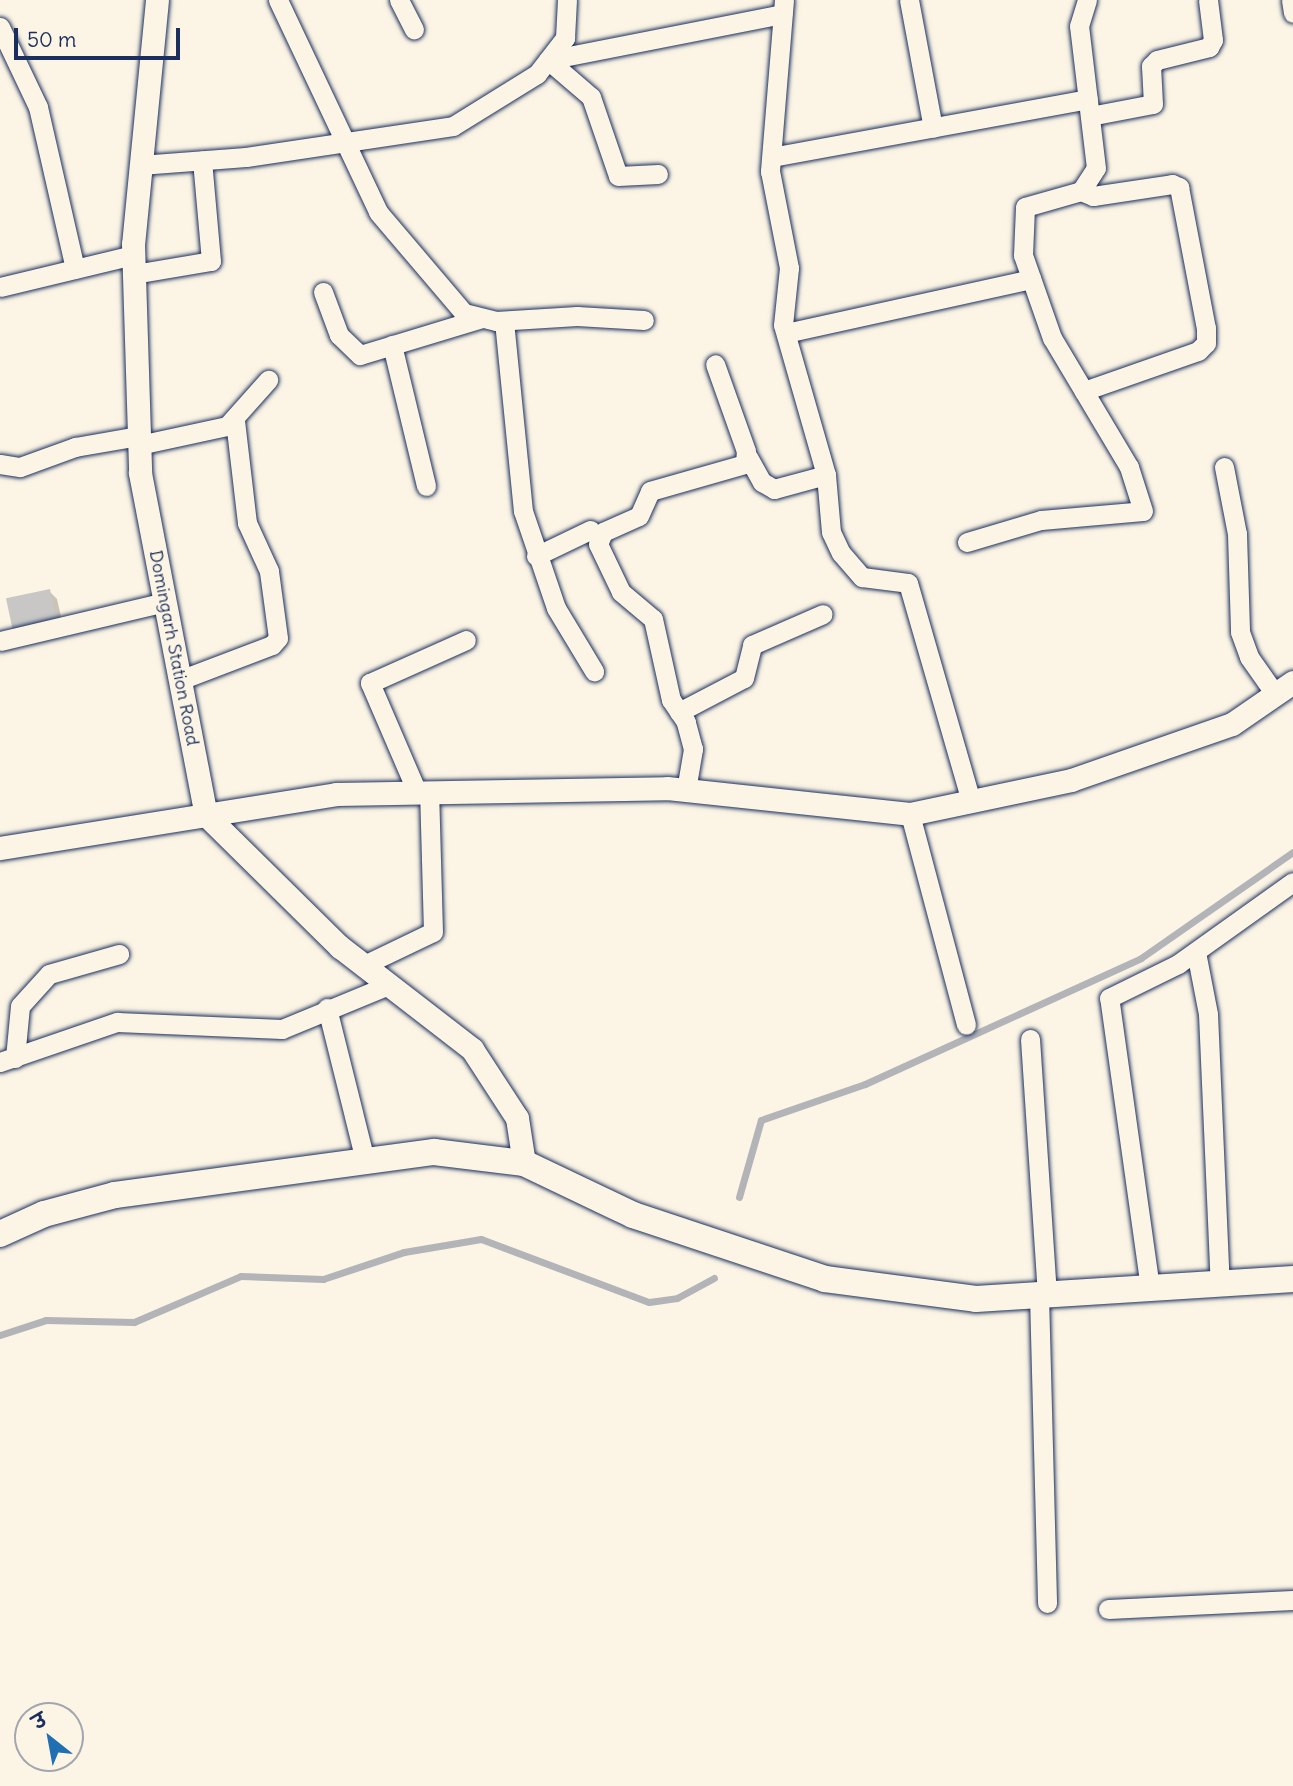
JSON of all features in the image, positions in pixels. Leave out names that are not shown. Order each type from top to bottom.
[{"type":"main road","points":[[0,1234],[44,1214],[115,1195],[434,1152],[524,1163],[633,1215],[825,1279],[976,1299],[1293,1279]]},
{"type":"street","name":"Domingarh Station Road","points":[[157,0],[133,265],[139,440],[141,473],[206,815]]},
{"type":"street","points":[[278,0],[378,212],[464,313],[504,321],[577,316],[644,320]]},
{"type":"street","points":[[399,0],[414,29]]},
{"type":"street","points":[[140,165],[202,160],[453,126],[495,103],[537,74],[565,38],[567,0]]},
{"type":"street","points":[[909,0],[933,128]]},
{"type":"street","points":[[1081,191],[1096,168],[1079,26],[1087,0]]},
{"type":"street","points":[[772,157],[933,128],[1089,108],[1153,104],[1151,66],[1157,60],[1209,47],[1213,40],[1208,0]]},
{"type":"street","points":[[1292,0],[1293,13]]},
{"type":"street","points":[[548,60],[783,7],[771,182],[789,268],[782,313],[826,475],[831,531],[855,572],[908,583],[971,801]]},
{"type":"street","points":[[0,29],[38,107],[75,269]]},
{"type":"street","points":[[548,60],[598,108],[618,176],[658,174]]},
{"type":"street","points":[[0,287],[75,269],[211,261],[202,160]]},
{"type":"street","points":[[967,542],[1041,520],[1143,512],[1129,467],[1052,338],[1023,255],[1025,207],[1081,191],[1093,196],[1172,184],[1179,187],[1206,328],[1206,343],[1198,351],[1084,391]]},
{"type":"street","points":[[786,333],[1031,279]]},
{"type":"street","points":[[323,292],[339,335],[352,352],[360,355],[483,318]]},
{"type":"street","points":[[504,321],[523,511],[536,556],[564,626],[577,636],[594,671]]},
{"type":"street","points":[[392,345],[426,486]]},
{"type":"street","points":[[715,364],[748,457],[762,482],[774,489],[826,475]]},
{"type":"street","points":[[180,680],[272,645],[278,639],[269,571],[247,523],[235,421],[259,386],[268,380]]},
{"type":"street","points":[[0,464],[20,467],[75,447],[139,440],[235,421]]},
{"type":"street","points":[[686,790],[693,748],[679,712],[671,700],[653,619],[621,592],[599,538],[639,516],[650,491],[745,464],[748,457]]},
{"type":"street","points":[[0,848],[336,794],[686,790],[910,814],[1071,780],[1220,728],[1284,688],[1249,657],[1240,632],[1237,534],[1224,467]]},
{"type":"street","points":[[536,556],[590,530]]},
{"type":"street","points":[[0,641],[165,601]]},
{"type":"street","points":[[679,712],[744,678],[752,645],[823,614]]},
{"type":"street","points":[[364,965],[433,932],[423,792],[370,682],[466,640]]},
{"type":"street","points":[[910,814],[966,1025]]},
{"type":"street","points":[[206,815],[364,965],[472,1049],[517,1118],[524,1163]]},
{"type":"street","points":[[1150,1288],[1108,1003],[1115,995],[1196,951],[1293,882]]},
{"type":"street","points":[[1196,951],[1208,1014],[1220,1284]]},
{"type":"street","points":[[7,1060],[20,1006],[49,974],[119,954]]},
{"type":"street","points":[[7,1060],[117,1022],[282,1029],[327,1008],[389,985]]},
{"type":"street","points":[[327,1008],[365,1160]]},
{"type":"street","points":[[1030,1039],[1043,1295],[1047,1603]]},
{"type":"street","points":[[1108,1609],[1293,1600]]},
{"type":"building","points":[[50,589],[57,622],[13,632],[6,598]]},
{"type":"waterway","points":[[739,1197],[761,1120],[865,1084],[1141,958],[1293,852]]},
{"type":"waterway","points":[[0,1335],[46,1320],[134,1322],[241,1276],[323,1279],[404,1252],[481,1239],[649,1302],[677,1298],[714,1278]]}]
